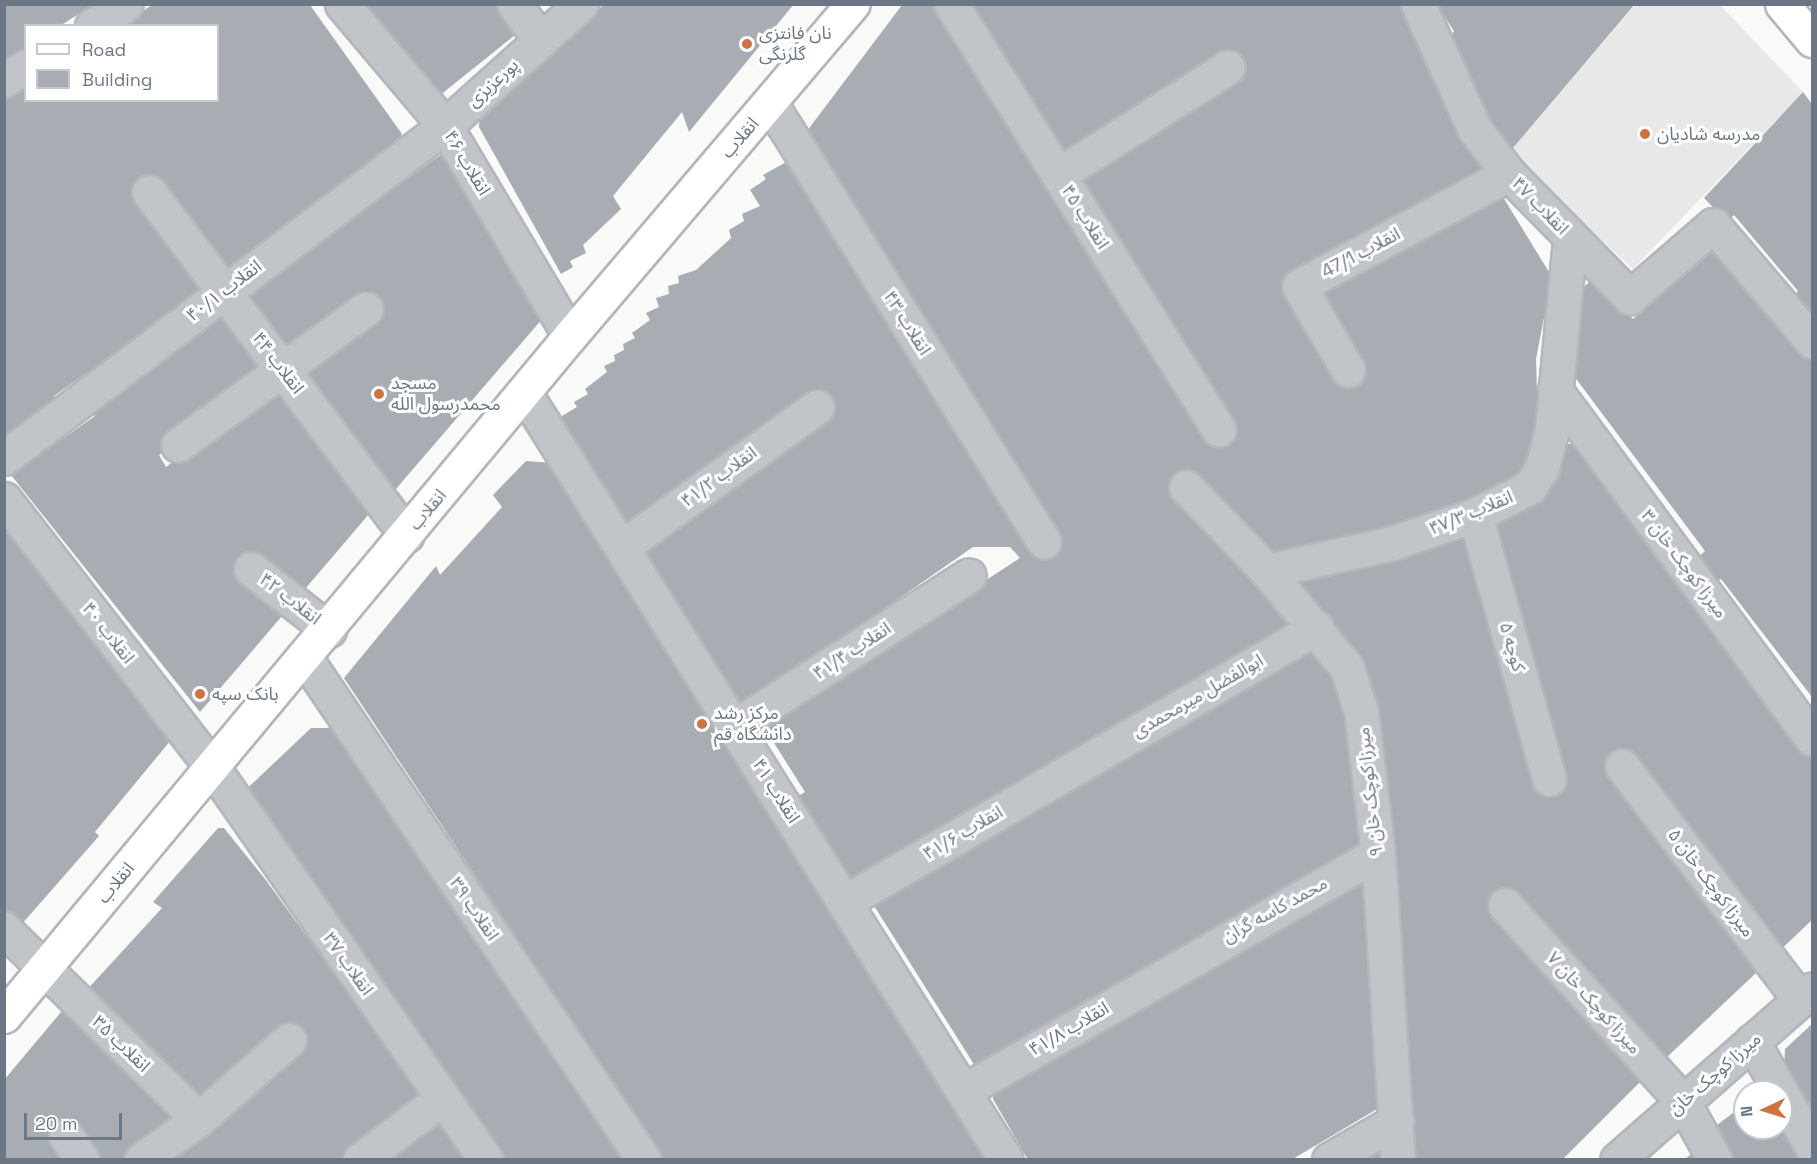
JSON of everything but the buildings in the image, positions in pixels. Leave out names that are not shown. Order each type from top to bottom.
[{"type":"main road","name":"انقلاب","points":[[4,1016],[329,630],[525,394],[570,336],[853,4]]},
{"type":"main road","points":[[1782,4],[1812,40]]},
{"type":"street","points":[[95,24],[126,4]]},
{"type":"street","name":"انقلاب ۴۶","points":[[342,4],[445,126],[570,336]]},
{"type":"street","points":[[514,4],[541,40]]},
{"type":"street","name":"پورعزیزی","points":[[445,126],[581,4]]},
{"type":"street","name":"انقلاب ۴۵","points":[[951,4],[1219,430]]},
{"type":"street","name":"انقلاب ۴۷","points":[[1418,4],[1474,128],[1509,174],[1630,297],[1713,225],[1812,341]]},
{"type":"street","points":[[1058,175],[1228,67]]},
{"type":"street","name":"انقلاب ۴۳","points":[[770,103],[1044,542]]},
{"type":"street","name":"انقلاب ۴۰/۱","points":[[4,458],[445,126]]},
{"type":"street","name":"انقلاب 47/1","points":[[1348,370],[1299,286],[1509,174]]},
{"type":"street","name":"انقلاب ۴۴","points":[[149,192],[407,535]]},
{"type":"street","name":"انقلاب ۴۷/۳","points":[[1267,571],[1389,544],[1474,515],[1530,487],[1542,468],[1552,429],[1570,238]]},
{"type":"street","points":[[178,444],[284,372],[366,309]]},
{"type":"street","name":"میرزا کوچک خان ۳","points":[[1556,390],[1812,738]]},
{"type":"street","name":"انقلاب ۴۱","points":[[525,394],[965,1090],[1006,1160]]},
{"type":"street","name":"انقلاب ۴۱/۲","points":[[622,547],[817,406]]},
{"type":"street","name":"میرزا کوچک خان ۹","points":[[1186,487],[1267,571],[1316,628],[1347,668],[1361,711],[1378,853],[1398,1160]]},
{"type":"street","name":"انقلاب ۴۰","points":[[4,499],[213,768]]},
{"type":"street","name":"کوچه ۵","points":[[1474,515],[1549,780]]},
{"type":"street","name":"انقلاب ۴۲","points":[[251,569],[329,630]]},
{"type":"street","name":"انقلاب ۴۱/۴","points":[[735,726],[969,575]]},
{"type":"street","name":"ابوالفضل میرمحمدی","points":[[1081,764],[1316,628]]},
{"type":"street","name":"انقلاب ۳۹","points":[[305,658],[644,1160]]},
{"type":"street","name":"انقلاب ۴۱/۶","points":[[846,901],[1081,764]]},
{"type":"street","name":"میرزا کوچک خان ۵","points":[[1622,766],[1806,995]]},
{"type":"street","name":"انقلاب ۳۷","points":[[213,768],[441,1099],[486,1160]]},
{"type":"street","name":"محمد کاسه گران","points":[[1173,968],[1378,853]]},
{"type":"street","name":"میرزا کوچک خان ۷","points":[[1505,905],[1683,1102],[1715,1160]]},
{"type":"street","name":"انقلاب ۳۵","points":[[4,929],[199,1119]]},
{"type":"street","name":"انقلاب ۴۱/۸","points":[[965,1090],[1173,968]]},
{"type":"street","name":"میرزا کوچک خان","points":[[1617,1160],[1806,995]]},
{"type":"street","points":[[141,1160],[199,1119],[289,1040]]},
{"type":"street","points":[[1752,1041],[1812,1147]]},
{"type":"street","points":[[360,1160],[441,1099]]},
{"type":"street","points":[[1329,1160],[1396,1120]]},
{"type":"shaded area","name":"مدرسه شادیان","points":[[1635,5],[1720,5],[1803,92],[1633,269],[1508,154]]},
{"type":"place","name":"نان فانتزی گلرنگی","points":[[747,44]]},
{"type":"place","name":"مدرسه شادیان","points":[[1645,134]]},
{"type":"place","name":"مسجد محمدرسول الله","points":[[379,394]]},
{"type":"place","name":"بانک سپه","points":[[200,694]]},
{"type":"place","name":"مرکز رشد دانشگاه قم","points":[[702,724]]}]
